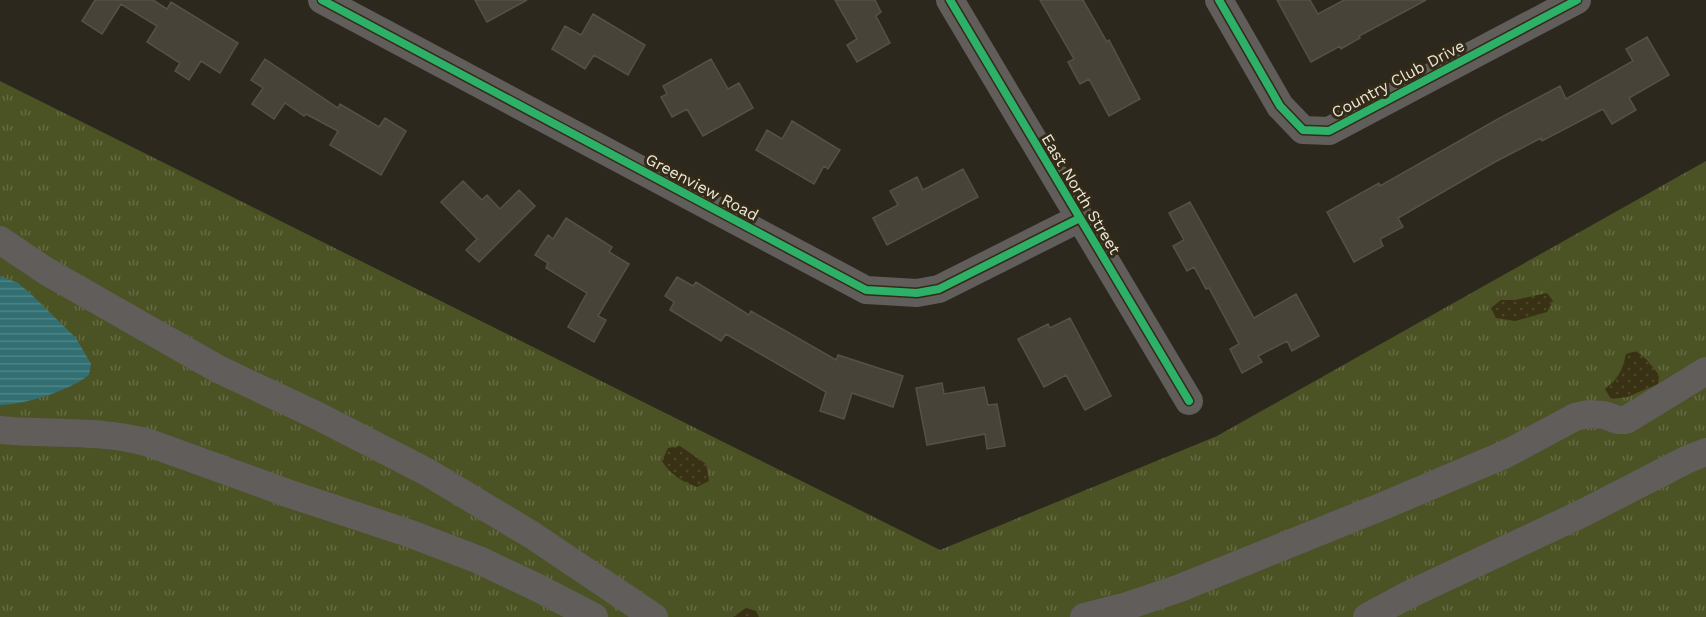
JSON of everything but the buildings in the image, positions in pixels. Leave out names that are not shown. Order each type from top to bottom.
[{"type":"street","name":"Greenview Road","points":[[322,0],[866,290],[917,293],[939,289],[1080,218]]},
{"type":"street","name":"East North Street","points":[[950,0],[1190,401]]},
{"type":"street","name":"Country Club Drive","points":[[1219,0],[1280,106],[1303,130],[1329,131],[1577,0]]},
{"type":"street","points":[[0,240],[46,271],[218,369],[318,416],[427,472],[532,535],[654,617]]},
{"type":"street","points":[[1084,617],[1127,606],[1180,588],[1383,506],[1506,454],[1575,417],[1589,414],[1626,420],[1706,371]]},
{"type":"street","points":[[0,430],[87,432],[129,437],[149,443],[290,494],[420,537],[479,560],[594,617]]},
{"type":"street","points":[[1367,617],[1406,596],[1706,452]]},
{"type":"green space","points":[[0,81],[940,550],[1217,436],[1706,161],[1706,617],[0,617]]},
{"type":"sand","points":[[1547,293],[1553,301],[1547,312],[1515,321],[1496,318],[1491,308],[1501,300],[1515,300]]},
{"type":"sand","points":[[1636,351],[1659,375],[1658,384],[1627,397],[1611,399],[1605,389],[1619,374],[1626,354]]},
{"type":"sand","points":[[680,446],[706,464],[709,481],[697,487],[677,477],[665,466],[662,461],[668,448]]},
{"type":"sand","points":[[746,608],[756,611],[759,617],[733,617]]},
{"type":"water","points":[[0,276],[18,283],[76,338],[91,364],[89,375],[47,396],[0,405]]},
{"type":"cycle path","points":[[322,0],[866,290],[917,293],[939,289],[1080,218]]},
{"type":"cycle path","points":[[950,0],[1189,401]]},
{"type":"cycle path","points":[[1219,0],[1280,106],[1303,130],[1329,131],[1577,0]]}]
